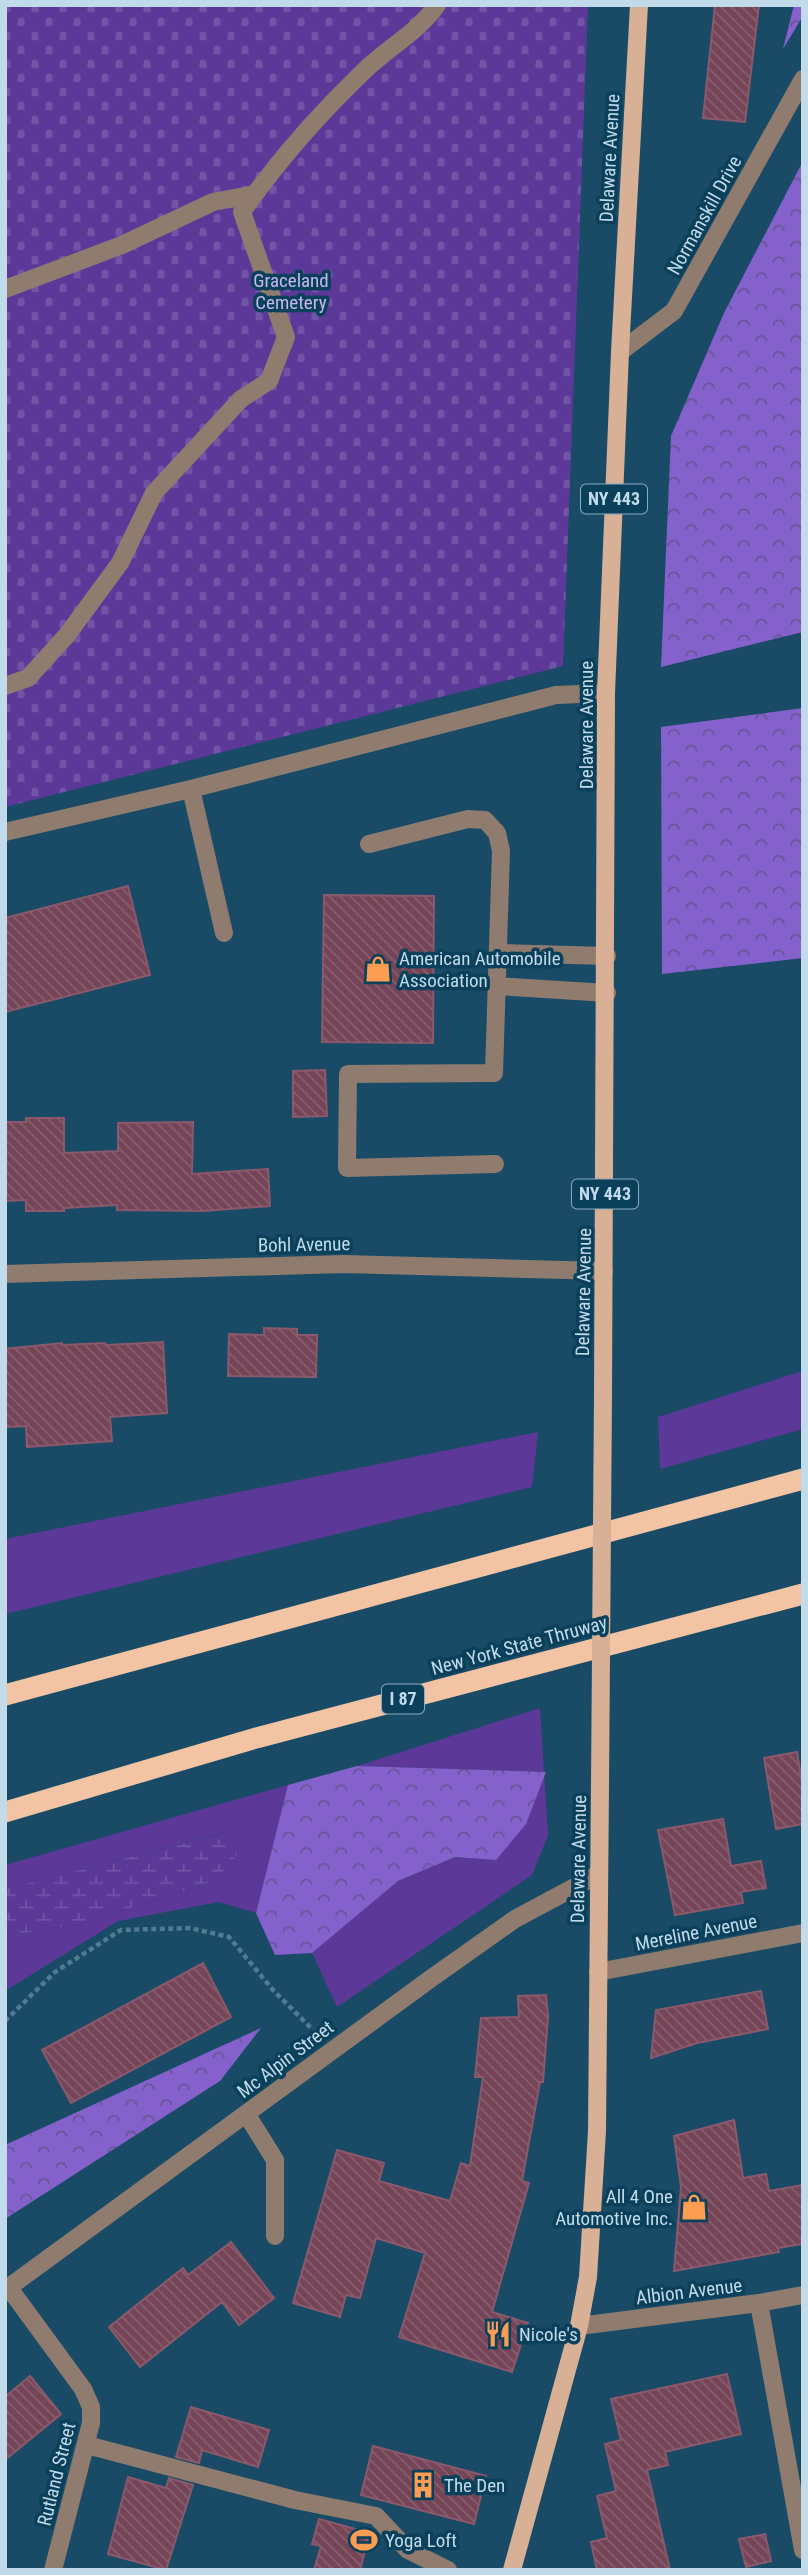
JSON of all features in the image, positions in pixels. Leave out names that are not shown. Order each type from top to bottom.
[{"type":"highway","points":[[5,1695],[803,1479]]},
{"type":"highway","name":"New York State Thruway","points":[[5,1812],[256,1738],[803,1594]]},
{"type":"main road","name":"Delaware Avenue","points":[[512,2570],[579,2326],[589,2277],[597,2131],[607,993],[606,693],[620,352],[639,5]]},
{"type":"street","points":[[5,686],[28,678],[67,635],[120,563],[154,493],[242,399],[269,381],[286,337],[242,212],[320,113],[378,58],[429,16],[437,5]]},
{"type":"street","name":"Normanskill Drive","points":[[620,352],[674,311],[803,79]]},
{"type":"street","points":[[5,289],[122,245],[213,202],[255,194]]},
{"type":"street","points":[[5,832],[191,789],[556,695],[606,693]]},
{"type":"street","points":[[191,789],[224,933]]},
{"type":"street","points":[[369,844],[468,819],[485,820],[497,833],[501,851],[494,1073],[348,1074],[347,1168],[495,1164]]},
{"type":"street","points":[[498,953],[607,956]]},
{"type":"street","points":[[497,986],[607,993]]},
{"type":"street","name":"Bohl Avenue","points":[[5,1273],[344,1264],[604,1271]]},
{"type":"street","name":"Mc Alpin Street","points":[[7,2289],[515,1919],[598,1874]]},
{"type":"street","name":"Mereline Avenue","points":[[598,1972],[803,1933]]},
{"type":"street","points":[[247,2115],[275,2160],[275,2236]]},
{"type":"street","name":"Rutland Street","points":[[7,2289],[83,2389],[91,2407],[87,2445],[53,2570]]},
{"type":"street","name":"Albion Avenue","points":[[579,2326],[803,2295]]},
{"type":"street","points":[[759,2303],[803,2550]]},
{"type":"street","points":[[87,2445],[296,2500],[376,2516],[408,2550],[448,2570]]},
{"type":"path","points":[[5,2021],[55,1972],[121,1930],[190,1928],[229,1937],[272,1990],[333,2049]]},
{"type":"green space","name":"Graceland Cemetery","points":[[5,5],[588,5],[563,666],[5,807]]},
{"type":"green space","points":[[794,5],[803,5],[803,16],[783,49]]},
{"type":"green space","points":[[803,161],[803,632],[661,667],[671,436],[724,313]]},
{"type":"green space","points":[[803,708],[803,958],[662,974],[661,727]]},
{"type":"green space","points":[[803,1371],[803,1429],[660,1469],[658,1417]]},
{"type":"green space","points":[[538,1432],[532,1487],[5,1614],[5,1539]]},
{"type":"green space","points":[[540,1708],[544,1772],[357,1766]]},
{"type":"green space","points":[[357,1766],[546,1772],[526,1824],[496,1860],[455,1857],[398,1881],[312,1953],[275,1955],[256,1913],[288,1785]]},
{"type":"green space","points":[[544,1774],[548,1835],[532,1875],[337,2007],[312,1953],[398,1881],[455,1857],[496,1860]]},
{"type":"green space","points":[[288,1785],[256,1913],[219,1902],[118,1921],[5,1991],[5,1936],[84,1923],[216,1880],[237,1855],[226,1832],[5,1889],[5,1865]]},
{"type":"green space","points":[[227,1832],[237,1855],[216,1880],[84,1923],[5,1936],[5,1889]]},
{"type":"green space","points":[[261,2028],[220,2081],[5,2219],[5,2145]]},
{"type":"building","points":[[715,5],[759,5],[745,122],[703,118]]},
{"type":"building","points":[[128,886],[150,975],[5,1012],[5,918]]},
{"type":"building","name":"American Automobile Association","points":[[324,895],[434,896],[433,1043],[322,1042]]},
{"type":"building","points":[[325,1070],[327,1116],[293,1117],[293,1071]]},
{"type":"building","points":[[26,1118],[64,1118],[64,1153],[118,1151],[118,1123],[193,1122],[192,1174],[268,1169],[270,1206],[203,1211],[117,1210],[117,1205],[64,1208],[64,1211],[26,1211],[26,1200],[5,1201],[5,1122],[26,1122]]},
{"type":"building","points":[[264,1328],[297,1329],[297,1335],[317,1335],[316,1377],[228,1376],[229,1334],[264,1335]]},
{"type":"building","points":[[163,1342],[167,1413],[110,1417],[112,1441],[27,1447],[26,1426],[5,1427],[5,1349],[62,1343],[106,1345]]},
{"type":"building","points":[[797,1752],[803,1789],[803,1824],[776,1829],[764,1758]]},
{"type":"building","points":[[723,1819],[731,1866],[761,1861],[766,1888],[741,1892],[743,1903],[675,1915],[658,1830]]},
{"type":"building","points":[[203,1963],[231,2017],[71,2103],[42,2050]]},
{"type":"building","points":[[761,1991],[768,2029],[697,2043],[651,2058],[656,2010]]},
{"type":"building","points":[[546,1995],[548,2017],[543,2082],[540,2082],[522,2181],[529,2183],[492,2312],[528,2323],[512,2372],[399,2337],[425,2253],[376,2238],[360,2298],[346,2295],[340,2317],[293,2303],[337,2150],[384,2163],[379,2181],[450,2201],[461,2163],[470,2166],[483,2077],[475,2077],[481,2018],[519,2017],[518,1996]]},
{"type":"building","points":[[734,2120],[743,2178],[766,2174],[769,2191],[803,2185],[803,2244],[778,2248],[779,2252],[674,2271],[681,2187],[674,2136]]},
{"type":"building","points":[[231,2242],[274,2298],[239,2325],[222,2302],[140,2367],[109,2327],[183,2268],[188,2275]]},
{"type":"building","points":[[727,2374],[741,2434],[665,2452],[668,2465],[647,2470],[670,2570],[597,2570],[591,2542],[607,2538],[597,2496],[616,2491],[605,2444],[621,2440],[611,2399]]},
{"type":"building","points":[[30,2376],[61,2414],[5,2460],[5,2397]]},
{"type":"building","points":[[191,2407],[269,2430],[258,2467],[202,2450],[199,2463],[176,2457]]},
{"type":"building","name":"The Den","points":[[373,2446],[486,2476],[474,2524],[361,2495]]},
{"type":"building","points":[[128,2477],[166,2488],[169,2478],[193,2485],[166,2570],[108,2554]]},
{"type":"building","points":[[319,2519],[370,2533],[360,2570],[314,2570],[321,2546],[312,2544]]},
{"type":"building","points":[[765,2534],[771,2561],[746,2567],[739,2539]]},
{"type":"place","name":"American Automobile Association","points":[[378,969]]},
{"type":"place","name":"All 4 One Automotive Inc.","points":[[694,2207]]},
{"type":"place","name":"Nicole's","points":[[498,2334]]},
{"type":"place","name":"The Den","points":[[423,2485]]},
{"type":"place","name":"Yoga Loft","points":[[364,2540]]}]
